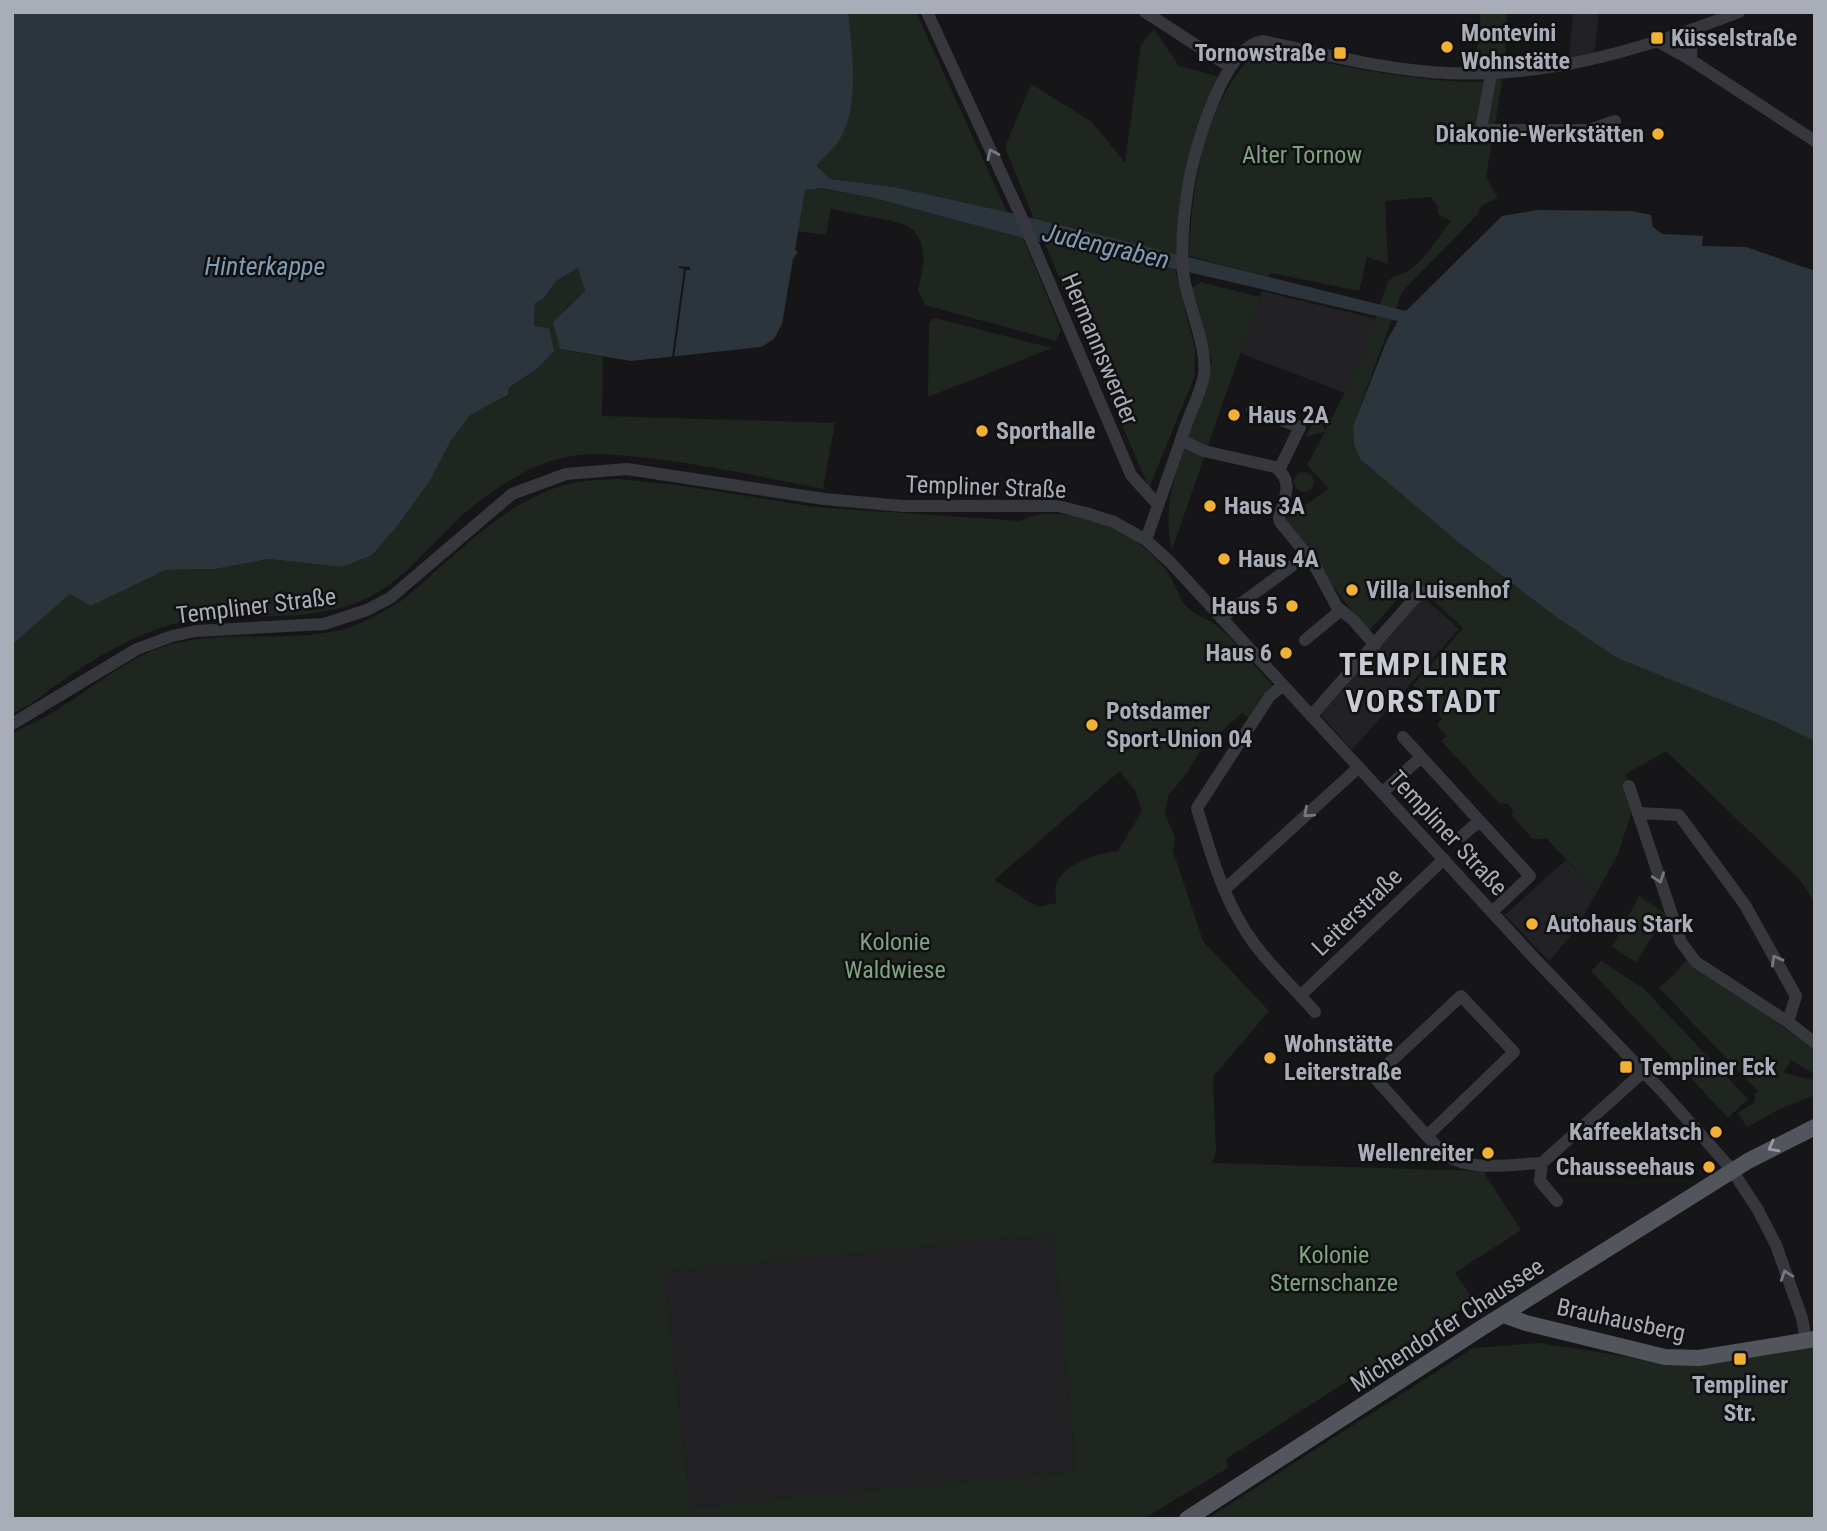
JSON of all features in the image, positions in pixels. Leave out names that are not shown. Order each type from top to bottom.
[{"type":"main road","name":"Michendorfer Chaussee","points":[[1187,1519],[1732,1170],[1815,1127]]},
{"type":"main road","points":[[1544,1289],[1537,1305],[1539,1318],[1550,1329]]},
{"type":"main road","name":"Brauhausberg","points":[[1503,1315],[1665,1357],[1699,1358],[1810,1339]]},
{"type":"street","name":"Hermannswerder","points":[[927,12],[1021,216],[1131,475],[1158,505]]},
{"type":"street","points":[[1145,12],[1230,67]]},
{"type":"street","points":[[1146,540],[1204,374],[1184,272],[1183,254],[1186,199],[1196,151],[1230,67],[1252,44],[1263,41],[1339,58],[1407,69],[1491,74],[1576,64],[1659,42],[1739,12]]},
{"type":"street","points":[[1691,60],[1692,30]]},
{"type":"street","points":[[1659,42],[1815,141]]},
{"type":"street","points":[[1491,74],[1481,130],[1589,130],[1615,121]]},
{"type":"street","points":[[1252,409],[1300,428],[1279,470]]},
{"type":"street","points":[[1181,440],[1204,451],[1279,470],[1287,489],[1280,522],[1307,555],[1334,603],[1376,645]]},
{"type":"street","name":"Templiner Straße","points":[[12,724],[137,649],[172,636],[196,631],[314,625],[367,610],[390,598],[487,513],[512,495],[566,474],[627,469],[813,498],[903,506],[1058,506],[1114,522],[1146,540],[1170,562],[1732,1170],[1758,1209],[1776,1245],[1810,1339]]},
{"type":"street","points":[[1222,618],[1307,555]]},
{"type":"street","points":[[1311,716],[1421,592]]},
{"type":"street","points":[[1305,639],[1341,610]]},
{"type":"street","points":[[1283,685],[1269,697],[1198,808],[1224,890],[1254,944],[1315,1012]]},
{"type":"street","points":[[1403,737],[1530,876],[1492,912]]},
{"type":"street","points":[[1382,793],[1421,757]]},
{"type":"street","points":[[1224,890],[1359,767]]},
{"type":"street","points":[[1629,786],[1681,942],[1696,962],[1788,1022],[1815,1043]]},
{"type":"street","points":[[1639,813],[1679,815],[1745,905],[1796,996],[1788,1022]]},
{"type":"street","points":[[1462,836],[1479,821]]},
{"type":"street","name":"Leiterstraße","points":[[1300,996],[1444,859]]},
{"type":"street","points":[[1427,1136],[1514,1052],[1461,996],[1374,1077],[1427,1136],[1441,1151],[1462,1162],[1484,1165],[1542,1163],[1643,1072]]},
{"type":"street","points":[[1542,1163],[1540,1181],[1557,1201]]},
{"type":"shaded area","points":[[1573,12],[1599,12],[1594,55],[1569,59]]},
{"type":"shaded area","points":[[1262,291],[1377,319],[1360,364],[1345,393],[1240,353]]},
{"type":"shaded area","points":[[1421,595],[1459,629],[1352,750],[1319,713]]},
{"type":"shaded area","points":[[1566,860],[1597,892],[1571,936],[1549,961],[1505,915]]},
{"type":"shaded area","points":[[1053,1235],[1076,1471],[691,1507],[664,1272]]},
{"type":"green space","points":[[827,12],[916,12],[1007,212],[894,187],[830,179],[821,171],[818,163]]},
{"type":"green space","name":"Alter Tornow","points":[[1481,12],[1507,12],[1505,65],[1486,177],[1498,198],[1481,206],[1478,214],[1402,292],[1353,426],[1354,445],[1360,459],[1458,542],[1552,614],[1617,658],[1773,721],[1815,741],[1815,903],[1800,880],[1666,751],[1626,774],[1635,802],[1618,854],[1597,892],[1547,839],[1533,839],[1512,816],[1513,811],[1508,804],[1499,803],[1441,741],[1447,736],[1437,725],[1442,719],[1427,698],[1413,685],[1463,628],[1413,582],[1368,632],[1283,520],[1329,489],[1307,465],[1325,432],[1305,437],[1318,415],[1325,431],[1360,364],[1388,281],[1418,263],[1451,221],[1438,214],[1438,208],[1431,197],[1385,201],[1388,264],[1367,257],[1359,291],[1271,273],[1269,277],[1189,256],[1198,172],[1213,119],[1240,70],[1259,49],[1399,76],[1485,82],[1475,66]]},
{"type":"green space","points":[[1154,29],[1179,66],[1221,77],[1186,165],[1178,254],[1034,219],[1005,147],[1031,84],[1092,122],[1125,163],[1141,45]]},
{"type":"green space","points":[[822,188],[878,199],[1023,238],[1061,330],[1056,341],[925,305],[918,291],[924,259],[921,242],[908,226],[831,209],[826,235],[798,231],[805,189]]},
{"type":"green space","points":[[1044,242],[1175,269],[1195,349],[1194,378],[1149,488]]},
{"type":"green space","points":[[578,268],[585,291],[565,309],[560,349],[603,357],[602,416],[835,423],[823,489],[640,457],[595,454],[555,460],[520,475],[478,502],[409,569],[361,601],[316,613],[201,619],[164,627],[108,652],[12,714],[12,645],[70,594],[165,570],[215,569],[269,559],[342,567],[431,479],[450,442],[470,414],[508,396],[509,389],[538,368],[535,303],[543,299],[556,281]]},
{"type":"green space","points":[[1200,282],[1260,297],[1207,448],[1186,440],[1212,361],[1191,288]]},
{"type":"green space","points":[[933,319],[1052,348],[928,397],[929,323]]},
{"type":"green space","points":[[1184,448],[1205,455],[1172,550],[1169,510]]},
{"type":"green space","points":[[1300,472],[1308,472],[1314,482],[1308,492],[1300,492],[1294,486],[1294,478]]},
{"type":"green space","points":[[618,479],[677,485],[815,507],[1020,521],[1041,514],[1071,515],[1102,523],[1143,547],[1166,570],[1187,607],[1219,627],[1273,686],[1260,697],[1249,718],[1242,713],[1200,751],[1187,773],[1168,796],[1165,814],[1175,837],[1173,851],[1203,941],[1269,1011],[1213,1077],[1216,1152],[1212,1163],[1483,1171],[1521,1230],[1455,1273],[1474,1300],[1226,1459],[1228,1468],[1143,1519],[12,1519],[12,733],[54,712],[130,662],[160,648],[196,639],[316,634],[345,629],[363,622],[404,599],[479,533],[520,504],[565,485]],"holes":[[[1120,771],[1135,791],[1142,811],[1118,851],[1082,860],[1066,871],[1056,885],[1056,903],[1038,907],[994,880]],[[1053,1235],[1076,1471],[691,1507],[664,1272]]]},
{"type":"green space","points":[[1639,896],[1666,914],[1636,962],[1612,947]]},
{"type":"green space","points":[[1686,960],[1815,1051],[1814,1074],[1791,1060],[1783,1073],[1815,1080],[1815,1095],[1782,1108],[1747,1127],[1738,1113],[1755,1102],[1755,1093],[1758,1091],[1659,988]]},
{"type":"green space","points":[[1601,961],[1643,988],[1748,1099],[1728,1118],[1591,971]]},
{"type":"green space","points":[[1539,1343],[1681,1365],[1815,1345],[1815,1519],[1207,1519],[1473,1348]]},
{"type":"water","name":"Hinterkappe","points":[[12,12],[848,12],[853,78],[850,112],[838,142],[817,166],[830,179],[894,187],[1007,212],[1406,311],[1502,216],[1537,210],[1632,211],[1651,215],[1653,227],[1662,234],[1703,236],[1702,246],[1746,247],[1815,271],[1815,741],[1773,721],[1617,658],[1552,614],[1458,542],[1360,459],[1354,445],[1353,426],[1387,340],[1398,321],[1175,269],[1023,238],[878,199],[822,188],[805,190],[795,250],[798,252],[793,259],[782,324],[774,339],[761,347],[631,361],[560,349],[553,322],[585,291],[578,268],[556,281],[543,299],[535,303],[534,326],[549,328],[554,351],[538,368],[509,388],[508,395],[470,415],[450,442],[431,479],[398,525],[372,555],[342,567],[269,559],[215,569],[165,570],[91,606],[70,594],[12,645]]},
{"type":"pier","points":[[679,266],[690,267],[690,270],[686,270],[674,358],[684,269]]},
{"type":"place","name":"Küsselstraße","points":[[1657,38]]},
{"type":"place","name":"Montevini Wohnstätte","points":[[1447,47]]},
{"type":"place","name":"Tornowstraße","points":[[1340,53]]},
{"type":"place","name":"Diakonie-Werkstätten","points":[[1658,134]]},
{"type":"place","name":"Haus 2A","points":[[1234,415]]},
{"type":"place","name":"Sporthalle","points":[[982,431]]},
{"type":"place","name":"Haus 3A","points":[[1210,506]]},
{"type":"place","name":"Haus 4A","points":[[1224,559]]},
{"type":"place","name":"Villa Luisenhof","points":[[1352,590]]},
{"type":"place","name":"Haus 5","points":[[1292,606]]},
{"type":"place","name":"Haus 6","points":[[1286,653]]},
{"type":"place","name":"Potsdamer Sport-Union 04","points":[[1092,725]]},
{"type":"place","name":"Autohaus Stark","points":[[1532,924]]},
{"type":"place","name":"Wohnstätte Leiterstraße","points":[[1270,1058]]},
{"type":"place","name":"Templiner Eck","points":[[1626,1067]]},
{"type":"place","name":"Kaffeeklatsch","points":[[1716,1132]]},
{"type":"place","name":"Wellenreiter","points":[[1488,1153]]},
{"type":"place","name":"Chausseehaus","points":[[1709,1167]]},
{"type":"place","name":"Templiner Str.","points":[[1740,1359]]},
{"type":"district","name":"TEMPLINER VORSTADT","points":[[1424,682]]},
{"type":"water label","name":"Judengraben","points":[[1106,246]]},
{"type":"park label","name":"Kolonie Waldwiese","points":[[895,956]]},
{"type":"park label","name":"Kolonie Sternschanze","points":[[1334,1269]]}]
